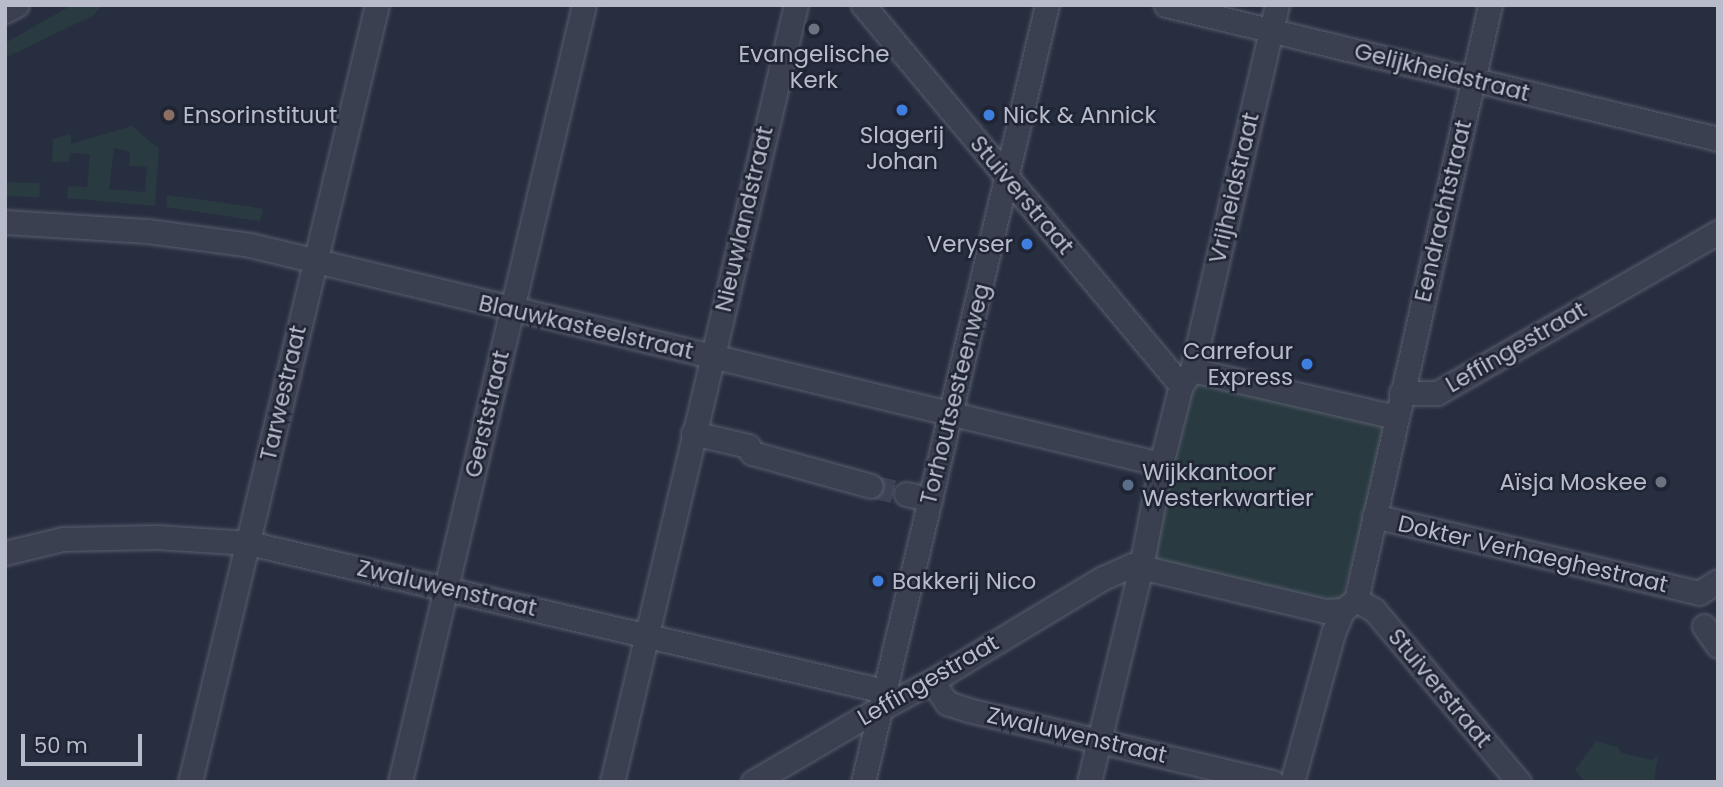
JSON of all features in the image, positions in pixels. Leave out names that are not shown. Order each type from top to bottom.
[{"type":"street","points":[[5,11],[17,5]]},
{"type":"street","name":"Tarwestraat","points":[[190,782],[377,5]]},
{"type":"street","name":"Gerststraat","points":[[400,782],[584,5]]},
{"type":"street","name":"Nieuwlandstraat","points":[[612,782],[796,5]]},
{"type":"street","name":"Stuiverstraat","points":[[863,5],[1007,179],[1186,377]]},
{"type":"street","name":"Torhoutsesteenweg","points":[[863,782],[1047,5]]},
{"type":"street","name":"Gelijkheidstraat","points":[[1166,5],[1718,139]]},
{"type":"street","name":"Vrijheidstraat","points":[[1089,782],[1141,566],[1161,464],[1186,377],[1277,5]]},
{"type":"street","name":"Eendrachtstraat","points":[[1292,782],[1333,634],[1350,605],[1374,516],[1395,417],[1411,393],[1490,5]]},
{"type":"street","name":"Leffingestraat","points":[[1411,393],[1437,393],[1718,217]]},
{"type":"street","name":"Blauwkasteelstraat","points":[[5,222],[160,233],[250,244],[512,310],[1161,464]]},
{"type":"street","name":"Leffingestraat","points":[[1606,288],[1718,232]]},
{"type":"street","points":[[1186,377],[1395,417]]},
{"type":"street","points":[[693,433],[748,446],[752,453],[871,485]]},
{"type":"street","points":[[906,494],[930,499]]},
{"type":"street","name":"Dokter Verhaeghestraat","points":[[1374,516],[1699,593],[1718,581]]},
{"type":"street","name":"Zwaluwenstraat","points":[[5,553],[64,539],[156,537],[249,542],[646,634],[882,700]]},
{"type":"street","name":"Leffingestraat","points":[[753,782],[882,700],[932,681],[1118,569],[1132,565],[1141,566]]},
{"type":"street","points":[[1141,566],[1325,611],[1350,605]]},
{"type":"street","points":[[1103,578],[1132,600]]},
{"type":"street","name":"Stuiverstraat","points":[[1350,605],[1374,610],[1519,782]]},
{"type":"street","points":[[1704,626],[1718,646]]},
{"type":"street","name":"Zwaluwenstraat","points":[[932,681],[947,703],[968,710],[1100,739],[1273,782]]},
{"type":"shaded area","points":[[72,5],[102,5],[94,15],[5,58],[5,43]]},
{"type":"shaded area","points":[[132,126],[159,149],[155,206],[67,198],[68,186],[87,187],[90,154],[70,153],[69,162],[52,162],[53,139],[71,134],[71,144]],"holes":[[[114,148],[130,152],[129,166],[147,167],[145,192],[109,189]]]},
{"type":"shaded area","points":[[5,182],[40,183],[39,197],[5,196]]},
{"type":"shaded area","points":[[167,195],[263,209],[260,221],[166,207]]},
{"type":"shaded area","points":[[1197,382],[1383,426],[1386,430],[1344,592],[1349,593],[1340,604],[1152,559],[1190,401],[1185,399]]},
{"type":"shaded area","points":[[1596,741],[1618,747],[1622,753],[1652,760],[1658,756],[1654,782],[1585,782],[1575,770]]},
{"type":"tunnel","points":[[871,486],[906,494]]},
{"type":"place","name":"Evangelische Kerk","points":[[814,29]]},
{"type":"place","name":"Slagerij Johan","points":[[902,110]]},
{"type":"place","name":"Ensorinstituut","points":[[169,115]]},
{"type":"place","name":"Nick & Annick","points":[[989,115]]},
{"type":"place","name":"Veryser","points":[[1027,244]]},
{"type":"place","name":"Carrefour Express","points":[[1307,364]]},
{"type":"place","name":"Aïsja Moskee","points":[[1661,482]]},
{"type":"place","name":"Wijkkantoor Westerkwartier","points":[[1128,485]]},
{"type":"place","name":"Bakkerij Nico","points":[[878,581]]}]
